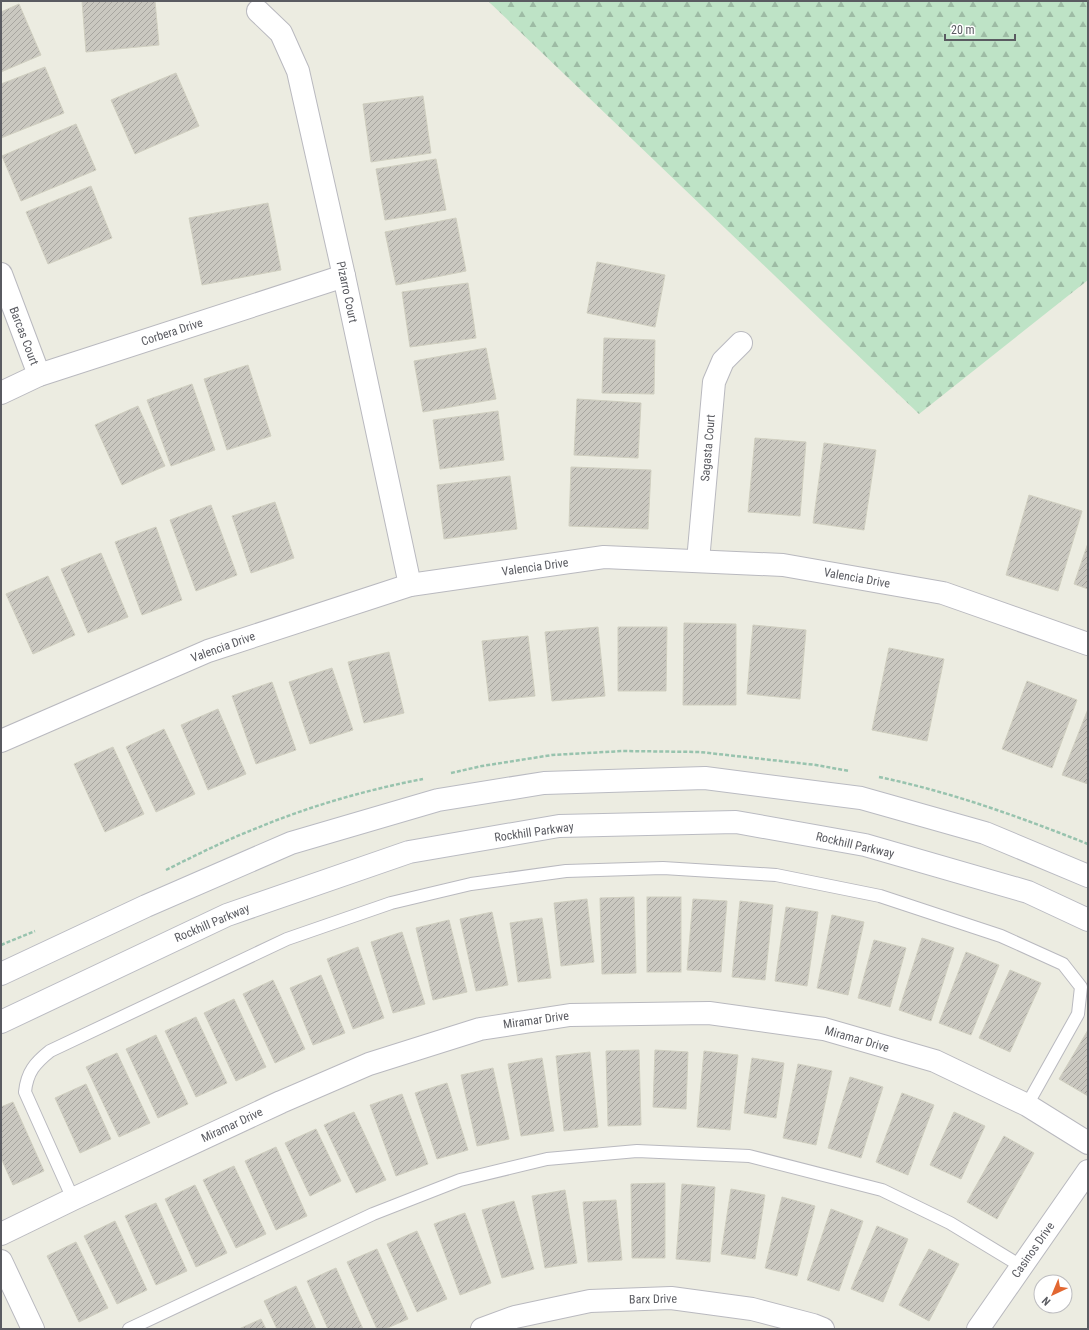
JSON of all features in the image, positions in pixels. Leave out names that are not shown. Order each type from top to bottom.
[{"type":"street","name":"Pizarro Court","points":[[258,11],[281,33],[298,71],[344,276],[410,585]]},
{"type":"street","name":"Barcas Court","points":[[1,274],[39,375]]},
{"type":"street","name":"Corbera Drive","points":[[1,393],[39,375],[344,276]]},
{"type":"street","name":"Sagasta Court","points":[[698,562],[714,382],[723,362],[741,343]]},
{"type":"street","name":"Valencia Drive","points":[[1,741],[208,651],[410,585],[604,557],[783,565],[943,593],[1088,644]]},
{"type":"street","points":[[1,974],[146,906],[291,844],[438,800],[544,783],[705,778],[861,798],[985,833],[1088,876]]},
{"type":"street","name":"Rockhill Parkway","points":[[1,1022],[227,915],[409,852],[559,826],[736,822],[865,845],[1028,892],[1088,920]]},
{"type":"street","name":"Miramar Drive","points":[[1,1234],[73,1198],[281,1102],[369,1064],[480,1028],[570,1015],[709,1013],[824,1029],[935,1061],[1027,1105],[1088,1144]]},
{"type":"street","name":"Casinos Drive","points":[[978,1329],[1088,1172]]},
{"type":"street","points":[[1,1262],[33,1329]]},
{"type":"street","name":"Barx Drive","points":[[482,1329],[514,1317],[590,1301],[671,1298],[752,1309],[823,1329]]},
{"type":"lane","points":[[73,1198],[25,1092],[26,1080],[36,1062],[50,1051],[287,939],[399,902],[471,884],[566,870],[663,868],[776,875],[880,896],[1001,936],[1063,964],[1081,986],[1078,1014],[1027,1105]]},
{"type":"lane","points":[[129,1329],[373,1214],[460,1180],[547,1159],[637,1151],[749,1156],[882,1190],[950,1222],[1021,1266]]},
{"type":"green space","points":[[488,1],[1088,1],[1088,280],[919,414]]},
{"type":"building","points":[[82,1],[155,1],[159,45],[86,52]]},
{"type":"building","points":[[19,4],[41,55],[1,72],[1,12]]},
{"type":"building","points":[[45,67],[64,113],[1,138],[1,84]]},
{"type":"building","points":[[176,73],[199,126],[135,154],[111,100]]},
{"type":"building","points":[[423,96],[431,153],[371,162],[363,104]]},
{"type":"building","points":[[76,124],[96,170],[21,201],[2,156]]},
{"type":"building","points":[[436,159],[446,210],[385,220],[376,169]]},
{"type":"building","points":[[91,186],[112,238],[48,264],[26,212]]},
{"type":"building","points":[[268,203],[281,270],[202,285],[189,218]]},
{"type":"building","points":[[456,218],[466,271],[396,285],[385,232]]},
{"type":"building","points":[[597,262],[665,275],[655,327],[587,313]]},
{"type":"building","points":[[468,283],[476,338],[410,347],[402,292]]},
{"type":"building","points":[[604,338],[655,340],[654,394],[602,393]]},
{"type":"building","points":[[486,348],[496,399],[423,412],[414,361]]},
{"type":"building","points":[[248,365],[271,436],[227,450],[204,379]]},
{"type":"building","points":[[192,384],[215,450],[171,466],[147,400]]},
{"type":"building","points":[[577,399],[641,403],[638,458],[574,455]]},
{"type":"building","points":[[138,406],[165,466],[122,485],[95,425]]},
{"type":"building","points":[[498,411],[504,460],[440,469],[433,420]]},
{"type":"building","points":[[755,438],[806,442],[800,516],[748,512]]},
{"type":"building","points":[[824,443],[876,450],[864,530],[813,523]]},
{"type":"building","points":[[571,467],[651,470],[648,529],[569,526]]},
{"type":"building","points":[[510,476],[517,529],[444,539],[437,485]]},
{"type":"building","points":[[1029,495],[1082,511],[1058,591],[1006,575]]},
{"type":"building","points":[[275,502],[294,558],[251,573],[232,516]]},
{"type":"building","points":[[211,505],[237,575],[196,591],[170,520]]},
{"type":"building","points":[[156,527],[182,600],[142,615],[115,542]]},
{"type":"building","points":[[1088,543],[1088,589],[1074,584]]},
{"type":"building","points":[[101,553],[128,617],[88,633],[61,569]]},
{"type":"building","points":[[48,576],[75,635],[33,654],[6,594]]},
{"type":"building","points":[[684,623],[736,624],[736,705],[683,705]]},
{"type":"building","points":[[753,625],[806,630],[800,699],[747,694]]},
{"type":"building","points":[[598,627],[605,696],[552,701],[545,632]]},
{"type":"building","points":[[618,627],[667,627],[666,691],[618,691]]},
{"type":"building","points":[[528,636],[535,696],[489,701],[482,641]]},
{"type":"building","points":[[889,648],[944,659],[927,741],[872,730]]},
{"type":"building","points":[[389,652],[404,713],[364,723],[348,662]]},
{"type":"building","points":[[332,668],[353,730],[310,744],[289,682]]},
{"type":"building","points":[[1027,681],[1077,700],[1052,768],[1002,749]]},
{"type":"building","points":[[272,682],[296,750],[256,764],[232,696]]},
{"type":"building","points":[[218,709],[246,774],[208,790],[181,725]]},
{"type":"building","points":[[1088,709],[1088,784],[1062,775]]},
{"type":"building","points":[[164,729],[195,794],[156,812],[126,747]]},
{"type":"building","points":[[113,747],[144,814],[105,832],[74,764]]},
{"type":"building","points":[[634,897],[636,973],[602,974],[600,898]]},
{"type":"building","points":[[647,897],[681,897],[681,972],[647,972]]},
{"type":"building","points":[[587,899],[594,962],[561,966],[554,903]]},
{"type":"building","points":[[693,899],[727,901],[721,972],[687,970]]},
{"type":"building","points":[[740,901],[773,905],[765,980],[732,977]]},
{"type":"building","points":[[786,907],[818,912],[807,986],[775,981]]},
{"type":"building","points":[[492,912],[508,985],[476,991],[460,919]]},
{"type":"building","points":[[832,915],[864,922],[848,995],[817,988]]},
{"type":"building","points":[[542,918],[551,978],[518,982],[510,923]]},
{"type":"building","points":[[449,920],[467,992],[433,1000],[416,928]]},
{"type":"building","points":[[402,932],[425,1004],[393,1013],[371,942]]},
{"type":"building","points":[[922,938],[954,948],[931,1021],[899,1010]]},
{"type":"building","points":[[874,940],[906,948],[890,1007],[858,998]]},
{"type":"building","points":[[358,947],[384,1018],[353,1029],[327,959]]},
{"type":"building","points":[[966,952],[999,965],[971,1035],[939,1023]]},
{"type":"building","points":[[1010,970],[1041,983],[1010,1052],[979,1038]]},
{"type":"building","points":[[321,975],[345,1033],[313,1045],[290,988]]},
{"type":"building","points":[[273,980],[305,1049],[275,1063],[243,994]]},
{"type":"building","points":[[234,999],[266,1067],[236,1081],[204,1013]]},
{"type":"building","points":[[196,1017],[227,1083],[196,1097],[165,1031]]},
{"type":"building","points":[[1088,1030],[1088,1096],[1059,1079]]},
{"type":"building","points":[[156,1035],[188,1104],[158,1118],[126,1049]]},
{"type":"building","points":[[639,1050],[641,1125],[608,1126],[606,1051]]},
{"type":"building","points":[[655,1050],[688,1052],[686,1109],[653,1107]]},
{"type":"building","points":[[704,1051],[738,1055],[730,1130],[697,1127]]},
{"type":"building","points":[[590,1052],[598,1127],[564,1131],[556,1056]]},
{"type":"building","points":[[117,1053],[150,1123],[119,1137],[86,1067]]},
{"type":"building","points":[[542,1058],[554,1131],[521,1136],[508,1064]]},
{"type":"building","points":[[752,1058],[784,1063],[776,1118],[744,1113]]},
{"type":"building","points":[[798,1064],[832,1071],[816,1145],[783,1138]]},
{"type":"building","points":[[493,1068],[509,1139],[477,1146],[461,1075]]},
{"type":"building","points":[[850,1077],[883,1087],[861,1158],[828,1148]]},
{"type":"building","points":[[447,1083],[468,1150],[437,1159],[415,1093]]},
{"type":"building","points":[[86,1084],[111,1139],[80,1153],[55,1098]]},
{"type":"building","points":[[902,1093],[934,1105],[908,1175],[876,1162]]},
{"type":"building","points":[[402,1094],[428,1164],[396,1176],[370,1105]]},
{"type":"building","points":[[13,1102],[44,1171],[13,1185],[1,1158],[1,1107]]},
{"type":"building","points":[[354,1112],[386,1180],[356,1193],[324,1125]]},
{"type":"building","points":[[954,1112],[985,1126],[961,1179],[930,1165]]},
{"type":"building","points":[[316,1129],[341,1181],[310,1196],[285,1143]]},
{"type":"building","points":[[1004,1136],[1034,1153],[997,1219],[967,1202]]},
{"type":"building","points":[[276,1147],[307,1216],[276,1230],[245,1161]]},
{"type":"building","points":[[234,1166],[266,1234],[236,1248],[203,1180]]},
{"type":"building","points":[[665,1183],[665,1258],[632,1258],[631,1184]]},
{"type":"building","points":[[682,1184],[715,1187],[710,1262],[676,1259]]},
{"type":"building","points":[[195,1185],[227,1253],[196,1267],[165,1199]]},
{"type":"building","points":[[731,1189],[765,1195],[755,1259],[721,1254]]},
{"type":"building","points":[[565,1190],[577,1263],[545,1268],[532,1196]]},
{"type":"building","points":[[782,1197],[815,1206],[797,1276],[765,1268]]},
{"type":"building","points":[[616,1200],[622,1260],[588,1262],[583,1202]]},
{"type":"building","points":[[514,1201],[534,1269],[502,1278],[482,1210]]},
{"type":"building","points":[[156,1203],[187,1271],[156,1285],[125,1216]]},
{"type":"building","points":[[831,1209],[863,1221],[839,1291],[807,1280]]},
{"type":"building","points":[[465,1213],[491,1283],[460,1295],[434,1224]]},
{"type":"building","points":[[115,1221],[147,1290],[117,1304],[84,1236]]},
{"type":"building","points":[[877,1226],[908,1239],[883,1302],[851,1289]]},
{"type":"building","points":[[417,1231],[447,1299],[417,1312],[387,1244]]},
{"type":"building","points":[[76,1242],[108,1308],[79,1322],[47,1256]]},
{"type":"building","points":[[377,1249],[408,1319],[385,1329],[377,1329],[347,1262]]},
{"type":"building","points":[[929,1249],[959,1264],[929,1321],[899,1305]]},
{"type":"building","points":[[336,1268],[363,1329],[328,1329],[307,1281]]},
{"type":"building","points":[[296,1286],[316,1329],[277,1329],[264,1301]]},
{"type":"building","points":[[261,1319],[266,1329],[239,1329]]}]
